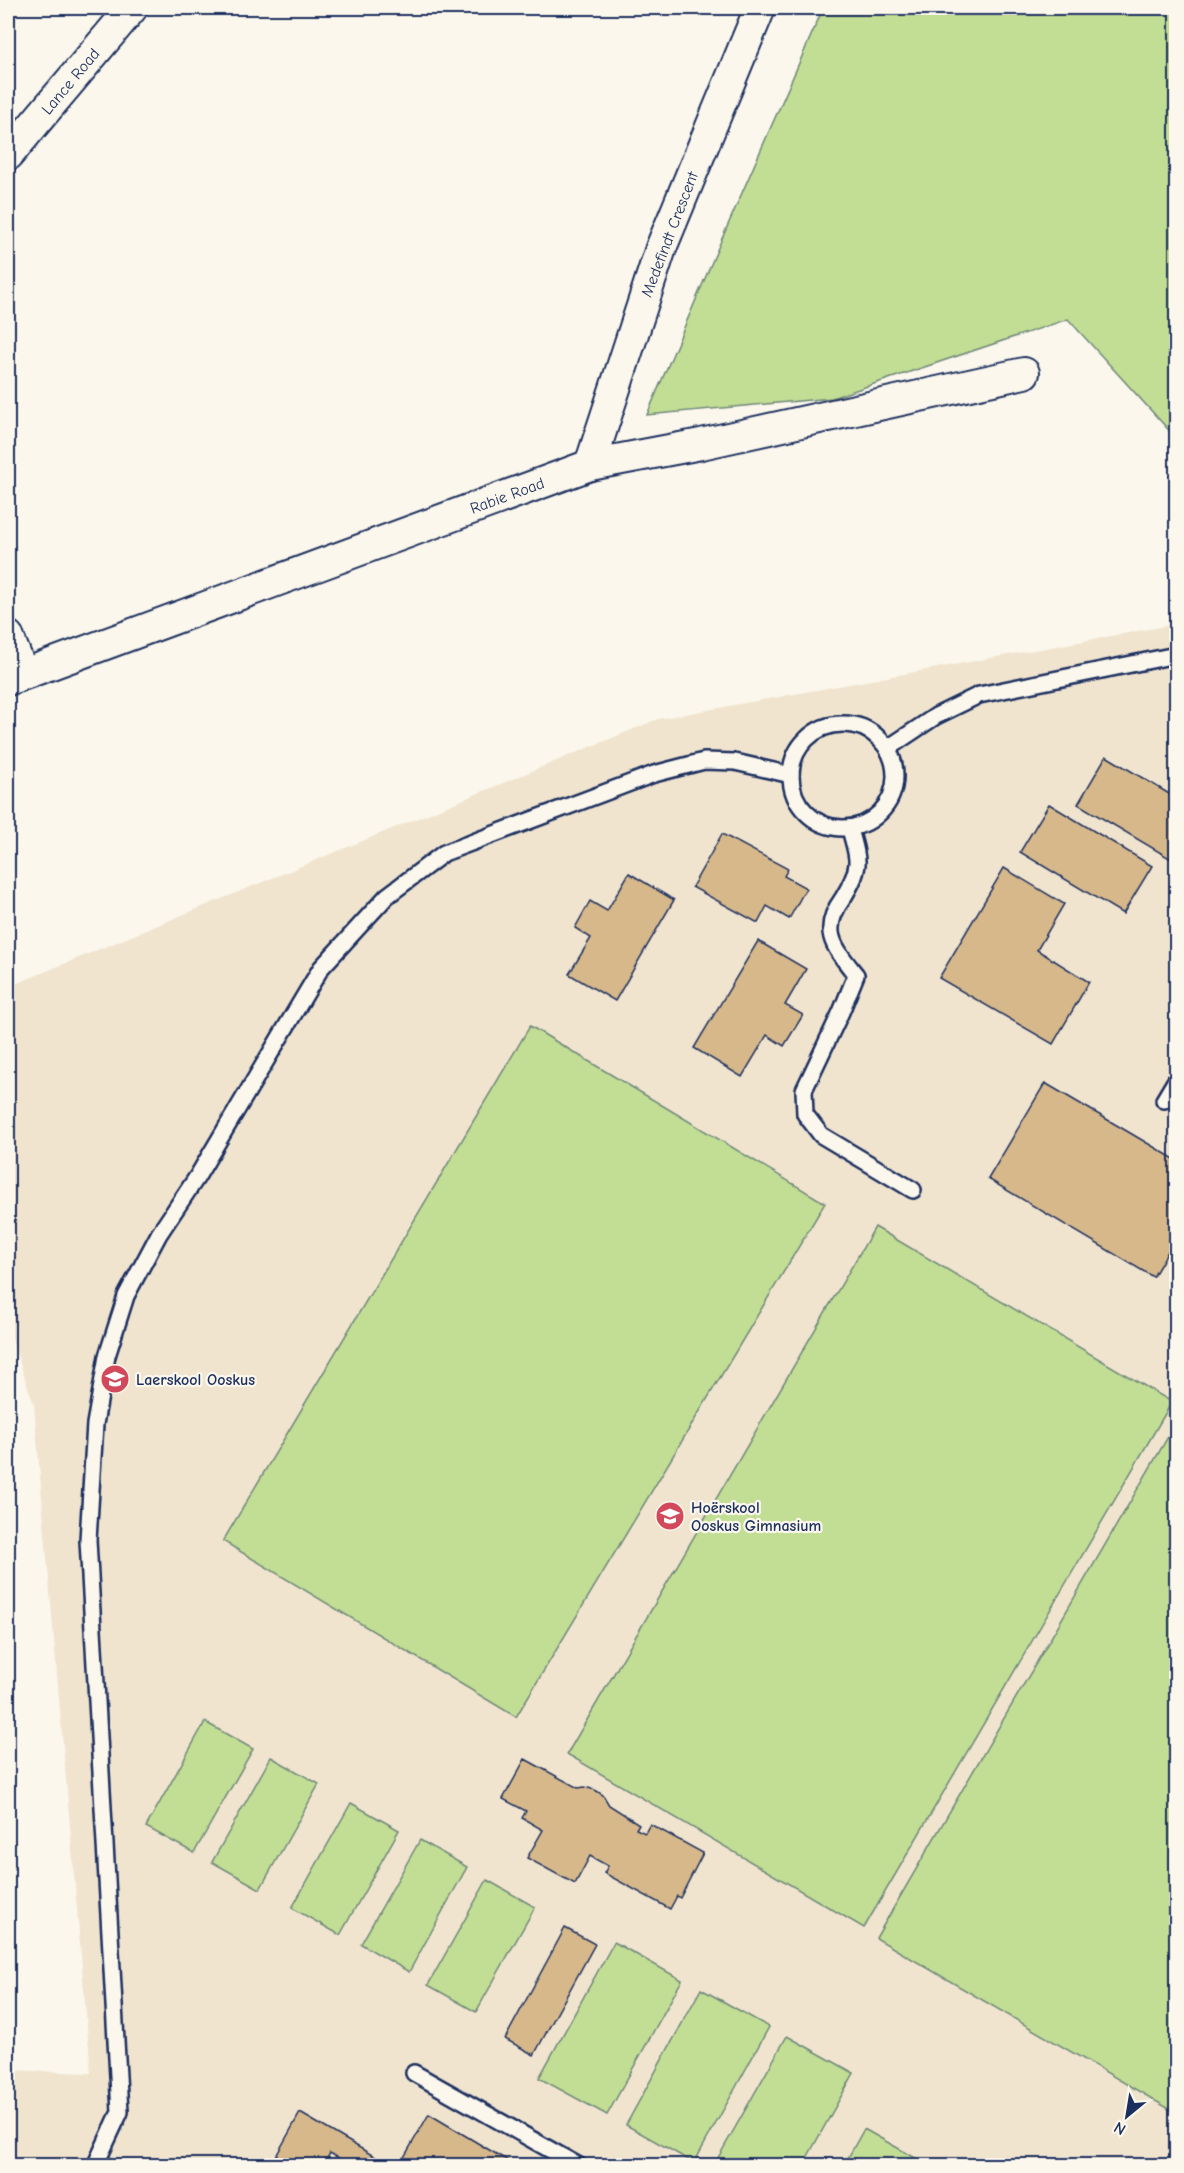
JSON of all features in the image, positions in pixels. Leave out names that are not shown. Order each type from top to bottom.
[{"type":"street","name":"Lance Road","points":[[8,155],[132,8]]},
{"type":"street","name":"Medefindt Crescent","points":[[590,465],[661,248],[760,8]]},
{"type":"street","name":"Rabie Road","points":[[15,677],[590,465],[701,444],[1024,373]]},
{"type":"street","points":[[8,636],[15,677]]},
{"type":"lane","points":[[888,748],[936,716],[979,695],[1176,655]]},
{"type":"lane","points":[[846,723],[862,727],[877,735],[888,748],[894,764],[896,780],[891,797],[881,812],[867,823],[850,828],[832,827],[815,820],[802,808],[794,793],[791,775],[794,759],[802,744],[814,732],[829,725],[846,723]]},
{"type":"lane","points":[[95,2166],[120,2112],[88,1540],[95,1424],[107,1356],[126,1296],[159,1234],[197,1177],[321,968],[387,896],[444,853],[654,774],[704,760],[735,762],[791,775]]},
{"type":"lane","points":[[850,828],[857,864],[850,887],[833,911],[829,930],[835,948],[856,975],[804,1090],[805,1114],[821,1135],[913,1190]]},
{"type":"lane","points":[[1164,1100],[1176,1080]]},
{"type":"lane","points":[[414,2073],[579,2166]]},
{"type":"shaded area","name":"Hoërskool Ooskus Gimnasium","points":[[1176,624],[1176,2165],[8,2166],[8,2070],[91,2073],[34,1405],[8,1328],[8,987],[658,719]]},
{"type":"green space","points":[[821,8],[1176,8],[1176,438],[1068,319],[832,398],[647,415],[821,13]]},
{"type":"green space","points":[[530,1026],[825,1203],[516,1717],[223,1541]]},
{"type":"green space","points":[[875,1227],[1172,1402],[864,1928],[567,1754]]},
{"type":"green space","points":[[1176,1423],[1176,2113],[876,1938]]},
{"type":"green space","points":[[205,1722],[253,1749],[194,1853],[146,1827]]},
{"type":"green space","points":[[271,1757],[319,1784],[260,1889],[212,1862]]},
{"type":"green space","points":[[351,1803],[399,1830],[340,1935],[292,1908]]},
{"type":"green space","points":[[420,1840],[467,1867],[409,1972],[361,1944]]},
{"type":"green space","points":[[487,1880],[535,1907],[476,2012],[428,1985]]},
{"type":"green space","points":[[614,1942],[682,1980],[607,2115],[539,2078]]},
{"type":"green space","points":[[701,1989],[769,2027],[694,2163],[626,2125]]},
{"type":"green space","points":[[787,2036],[854,2073],[803,2165],[714,2165]]},
{"type":"green space","points":[[864,2129],[928,2165],[844,2165]]},
{"type":"building","points":[[1106,756],[1176,798],[1176,862],[1078,804]]},
{"type":"building","points":[[1049,804],[1152,866],[1123,914],[1020,852]]},
{"type":"building","points":[[722,834],[788,869],[784,876],[806,888],[789,919],[767,906],[758,923],[692,887]]},
{"type":"building","points":[[1004,868],[1064,904],[1037,950],[1089,982],[1053,1044],[939,978]]},
{"type":"building","points":[[629,873],[674,900],[615,1001],[569,974],[591,938],[575,928],[590,901],[607,911]]},
{"type":"building","points":[[758,941],[806,969],[785,1005],[803,1015],[784,1046],[767,1035],[742,1077],[694,1048]]},
{"type":"building","points":[[1045,1083],[1176,1160],[1176,1238],[1153,1277],[988,1179]]},
{"type":"building","points":[[525,1759],[578,1788],[585,1787],[603,1795],[609,1805],[639,1824],[636,1829],[645,1833],[650,1824],[703,1853],[680,1898],[677,1896],[670,1909],[604,1873],[608,1866],[590,1856],[575,1884],[527,1858],[543,1830],[522,1818],[526,1811],[503,1799]]},
{"type":"building","points":[[565,1928],[595,1944],[534,2055],[505,2039]]},
{"type":"building","points":[[300,2113],[391,2166],[352,2166],[330,2153],[323,2166],[288,2166],[275,2158]]},
{"type":"building","points":[[429,2114],[486,2148],[517,2166],[399,2166]]},
{"type":"place","name":"Laerskool Ooskus","points":[[115,1379]]},
{"type":"place","name":"Hoërskool Ooskus Gimnasium","points":[[670,1516]]}]
